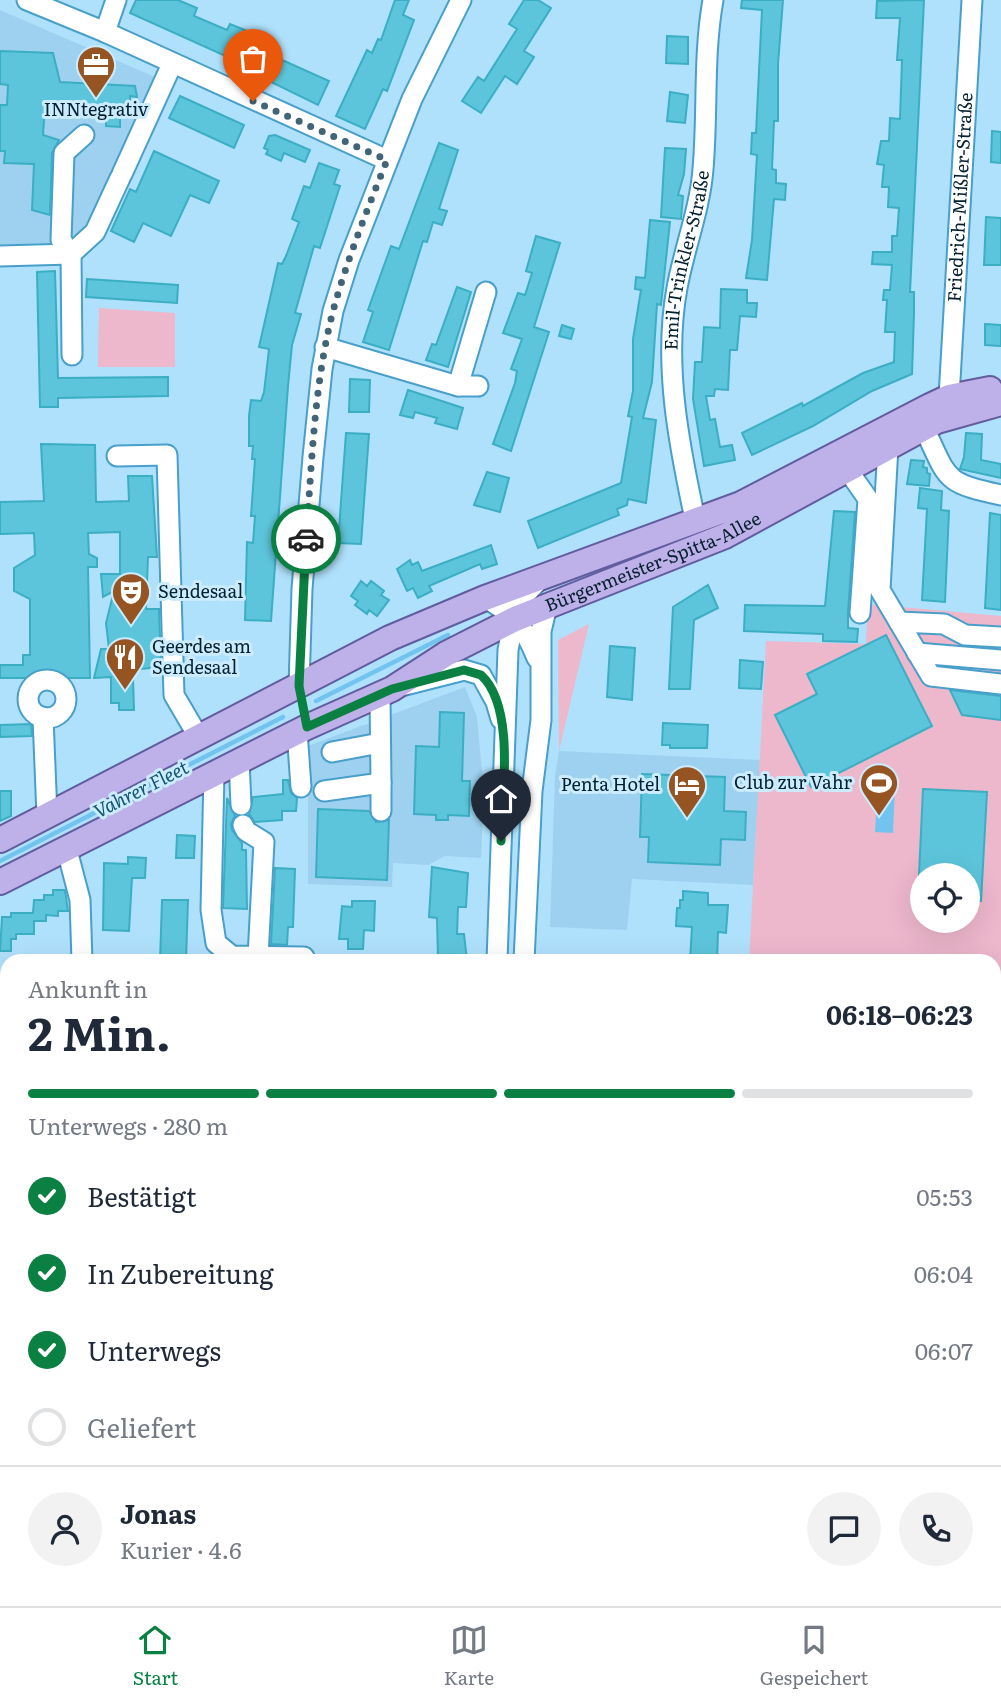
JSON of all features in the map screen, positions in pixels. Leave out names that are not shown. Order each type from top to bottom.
[{"type":"main road","name":"Bürgermeister-Spitta-Allee","points":[[0,840],[390,638],[485,598],[741,504],[885,427],[949,397],[1001,386]]},
{"type":"main road","name":"Bürgermeister-Spitta-Allee","points":[[0,882],[239,760],[386,692],[446,654],[515,619],[649,569],[736,531],[924,428],[949,416],[1001,403]]},
{"type":"main road","points":[[299,686],[302,729]]},
{"type":"street","points":[[27,0],[105,32],[387,160]]},
{"type":"street","points":[[105,32],[116,0]]},
{"type":"street","points":[[299,686],[302,589],[326,347],[349,260],[387,160],[412,99],[461,0]]},
{"type":"street","name":"Emil-Trinkler-Straße","points":[[695,519],[674,391],[673,339],[677,290],[704,168],[706,38],[713,0]]},
{"type":"street","name":"Friedrich-Mißler-Straße","points":[[949,397],[972,0]]},
{"type":"street","points":[[0,256],[71,254],[95,232],[172,64]]},
{"type":"street","points":[[72,355],[71,254],[61,240],[64,153],[85,135]]},
{"type":"street","points":[[458,386],[486,292]]},
{"type":"street","points":[[326,347],[458,386],[478,386]]},
{"type":"street","points":[[924,428],[947,475],[960,486],[1001,495]]},
{"type":"street","points":[[888,446],[878,575],[880,590],[930,676],[1001,684]]},
{"type":"street","points":[[117,456],[167,455],[174,695],[198,736]]},
{"type":"street","points":[[848,469],[868,499],[860,613]]},
{"type":"street","points":[[497,954],[508,650],[517,603],[546,575]]},
{"type":"street","points":[[485,598],[515,619],[529,635],[540,665]]},
{"type":"street","points":[[524,954],[527,864],[541,720],[541,631],[547,606]]},
{"type":"street","points":[[899,622],[944,624],[965,635],[1001,637]]},
{"type":"street","points":[[917,653],[1001,660]]},
{"type":"street","points":[[381,811],[380,743],[386,692],[464,670],[481,675],[496,702],[504,734]]},
{"type":"street","points":[[43,717],[47,816]]},
{"type":"street","points":[[301,787],[302,729]]},
{"type":"street","points":[[332,752],[380,743]]},
{"type":"street","points":[[239,760],[242,815],[246,831],[264,842],[258,954]]},
{"type":"street","points":[[214,773],[211,910],[216,943],[230,954]]},
{"type":"street","points":[[324,791],[381,783]]},
{"type":"street","points":[[67,850],[80,900],[82,954]]},
{"type":"street","points":[[500,863],[527,864]]},
{"type":"shaded area","points":[[0,10],[155,77],[86,228],[75,236],[54,243],[0,245]]},
{"type":"shaded area","points":[[99,308],[175,313],[175,367],[98,367]]},
{"type":"shaded area","name":"Club zur Vahr","points":[[868,604],[1001,616],[1001,954],[749,954],[766,641],[866,644]]},
{"type":"shaded area","points":[[589,624],[559,751],[558,640]]},
{"type":"shaded area","points":[[465,687],[477,717],[484,794],[481,858],[445,856],[428,865],[393,863],[392,887],[308,884],[308,746]]},
{"type":"shaded area","points":[[559,751],[760,760],[753,885],[632,879],[627,930],[550,927],[555,776]]},
{"type":"shaded area","points":[[878,784],[895,785],[893,833],[875,832]]},
{"type":"building","points":[[136,0],[178,0],[197,8],[194,16],[227,30],[230,24],[245,30],[232,59],[130,13]]},
{"type":"building","points":[[395,0],[409,0],[403,15],[414,20],[387,91],[383,89],[365,129],[336,116],[367,50],[372,53],[378,39],[381,40]]},
{"type":"building","points":[[524,0],[538,0],[551,8],[524,51],[534,57],[517,84],[505,76],[481,113],[462,101],[478,77],[484,81],[517,29],[509,24]]},
{"type":"building","points":[[742,0],[783,0],[778,64],[778,121],[774,121],[772,169],[776,170],[776,183],[786,184],[785,200],[774,199],[767,280],[746,278],[752,240],[757,155],[751,154],[752,133],[756,133],[762,10],[741,8]]},
{"type":"building","points":[[924,0],[910,292],[914,292],[912,374],[872,391],[813,426],[752,455],[742,433],[802,403],[803,406],[863,373],[894,362],[895,332],[885,332],[887,300],[883,300],[884,290],[890,290],[892,265],[872,264],[873,252],[892,252],[892,236],[897,236],[899,208],[888,207],[889,187],[882,187],[884,165],[877,164],[881,141],[889,141],[890,118],[900,119],[902,60],[897,60],[900,18],[876,18],[877,1]]},
{"type":"building","points":[[667,36],[688,37],[688,64],[666,63]]},
{"type":"building","points":[[0,51],[53,53],[60,82],[135,86],[137,97],[130,96],[130,111],[120,111],[120,127],[106,126],[106,108],[45,105],[43,135],[59,140],[52,153],[50,215],[32,210],[34,164],[4,163],[5,151],[0,151],[0,105],[7,105],[8,85],[0,84]]},
{"type":"building","points":[[271,55],[329,81],[318,105],[257,75]]},
{"type":"building","points":[[670,92],[688,95],[685,123],[667,121]]},
{"type":"building","points":[[180,96],[244,125],[234,148],[169,118]]},
{"type":"building","points":[[992,131],[1001,132],[1001,163],[991,162]]},
{"type":"building","points":[[275,135],[310,150],[305,162],[284,153],[281,161],[266,154],[268,150],[264,148],[269,136]]},
{"type":"building","points":[[439,143],[458,150],[439,209],[447,211],[442,225],[433,222],[427,242],[423,241],[389,350],[363,342],[373,312],[368,310],[391,246],[399,249]]},
{"type":"building","points":[[665,148],[686,149],[684,174],[678,195],[683,196],[681,219],[661,217]]},
{"type":"building","points":[[154,151],[219,181],[209,203],[190,195],[171,236],[143,223],[134,242],[111,231],[130,189],[136,192]]},
{"type":"building","points":[[319,163],[339,170],[334,184],[340,186],[320,248],[314,246],[295,313],[301,314],[292,345],[271,621],[245,620],[247,542],[253,543],[255,516],[251,516],[255,459],[252,459],[253,446],[249,446],[249,416],[251,400],[261,401],[264,392],[269,349],[259,347],[278,263],[282,264],[299,222],[292,219],[304,186],[310,188]]},
{"type":"building","points":[[986,217],[1001,218],[1001,265],[984,265]]},
{"type":"building","points":[[650,220],[670,222],[661,305],[657,304],[652,382],[643,418],[656,420],[646,503],[628,499],[627,505],[617,509],[619,515],[538,548],[528,521],[621,483],[632,417],[628,416],[633,391],[633,339],[641,290],[635,289],[636,277],[645,278]]},
{"type":"building","points":[[536,236],[560,243],[534,327],[549,332],[511,451],[493,444],[515,383],[517,371],[511,369],[522,339],[503,333],[518,293],[525,295],[532,273],[526,271]]},
{"type":"building","points":[[55,271],[58,378],[168,377],[168,396],[58,398],[58,407],[40,407],[37,272]]},
{"type":"building","points":[[87,279],[178,285],[177,303],[86,297]]},
{"type":"building","points":[[457,287],[471,292],[448,367],[426,360],[432,344],[436,345]]},
{"type":"building","points":[[721,289],[747,290],[747,303],[757,303],[756,317],[740,316],[737,350],[730,350],[728,390],[715,389],[714,396],[706,396],[710,420],[715,419],[720,447],[732,445],[735,460],[704,466],[693,399],[695,362],[702,362],[704,327],[720,328]]},
{"type":"building","points":[[985,324],[1001,325],[1001,346],[985,345]]},
{"type":"building","points":[[562,325],[574,329],[571,339],[559,336]]},
{"type":"building","points":[[350,379],[370,380],[369,412],[349,412]]},
{"type":"building","points":[[408,390],[463,408],[457,429],[435,423],[437,418],[415,412],[413,418],[400,415]]},
{"type":"building","points":[[346,433],[369,434],[361,544],[338,543]]},
{"type":"building","points":[[966,433],[982,434],[981,460],[1001,464],[1001,478],[960,469]]},
{"type":"building","points":[[41,444],[95,445],[96,502],[129,501],[128,476],[152,476],[157,557],[148,557],[146,609],[159,609],[161,667],[140,669],[133,678],[134,710],[119,710],[119,703],[111,703],[111,677],[94,678],[101,649],[109,649],[106,623],[114,591],[103,597],[101,574],[120,574],[120,532],[88,533],[89,554],[97,558],[97,567],[88,567],[90,678],[0,678],[0,665],[23,665],[23,655],[30,655],[30,599],[14,591],[14,568],[35,555],[34,533],[0,534],[0,502],[44,501]]},
{"type":"building","points":[[911,460],[924,461],[923,467],[927,468],[927,473],[930,474],[929,486],[907,484]]},
{"type":"building","points":[[487,472],[509,478],[500,512],[474,505]]},
{"type":"building","points":[[920,488],[942,491],[941,510],[949,511],[945,602],[922,600],[927,509],[918,508]]},
{"type":"building","points":[[834,511],[855,512],[848,628],[858,629],[857,642],[823,641],[823,634],[744,631],[745,605],[825,606]]},
{"type":"building","points":[[990,513],[1001,515],[1001,610],[985,608]]},
{"type":"building","points":[[491,545],[497,564],[482,569],[480,564],[429,586],[432,591],[418,598],[413,588],[407,591],[397,569],[410,560],[412,565],[418,562],[422,571]]},
{"type":"building","points":[[361,581],[367,586],[371,581],[384,591],[381,595],[389,600],[377,616],[369,610],[367,614],[355,605],[358,601],[351,596]]},
{"type":"building","points":[[708,585],[718,608],[694,620],[690,689],[669,689],[673,607]]},
{"type":"building","points":[[886,635],[932,726],[811,787],[775,715],[817,694],[807,674]]},
{"type":"building","points":[[610,646],[635,648],[632,700],[607,697]]},
{"type":"building","points":[[740,660],[763,662],[761,689],[739,688]]},
{"type":"building","points":[[950,690],[1001,696],[1001,720],[962,715]]},
{"type":"building","points":[[440,712],[464,713],[462,781],[470,781],[469,816],[448,815],[448,820],[436,820],[436,815],[414,814],[416,746],[439,747]]},
{"type":"building","points":[[663,723],[708,725],[707,748],[670,748],[670,745],[662,745]]},
{"type":"building","points":[[31,724],[32,736],[0,737],[0,725]]},
{"type":"building","points":[[642,774],[725,777],[724,811],[746,812],[745,840],[721,839],[720,865],[648,862],[649,837],[640,837]]},
{"type":"building","points":[[283,780],[288,780],[291,793],[297,798],[296,811],[282,811],[282,820],[255,822],[249,814],[253,797],[283,794]]},
{"type":"building","points":[[923,789],[987,792],[981,901],[980,863],[920,863]]},
{"type":"building","points":[[0,791],[11,791],[11,816],[0,821]]},
{"type":"building","points":[[227,798],[235,816],[231,824],[232,830],[242,843],[242,850],[246,850],[247,909],[223,908]]},
{"type":"building","points":[[318,809],[369,811],[376,822],[389,820],[387,880],[316,877]]},
{"type":"building","points":[[177,835],[195,836],[194,858],[176,858]]},
{"type":"building","points":[[128,857],[146,858],[145,878],[132,878],[129,931],[103,930],[104,863],[128,864]]},
{"type":"building","points":[[432,867],[468,873],[466,907],[458,907],[457,934],[464,934],[466,954],[438,954],[437,918],[429,917]]},
{"type":"building","points":[[275,868],[295,869],[293,927],[288,927],[287,945],[271,944]]},
{"type":"building","points":[[53,890],[65,890],[68,911],[58,911],[58,916],[46,915],[46,921],[34,921],[34,934],[16,934],[16,939],[11,939],[11,951],[0,951],[2,917],[11,917],[11,913],[33,913],[34,900],[44,900],[44,895],[53,895]]},
{"type":"building","points":[[683,891],[708,893],[708,905],[728,905],[726,933],[718,932],[717,954],[690,954],[692,927],[676,926],[677,908],[680,908],[680,900],[683,900]]},
{"type":"building","points":[[162,900],[188,900],[186,954],[160,954]]},
{"type":"building","points":[[352,901],[375,901],[374,931],[364,930],[363,949],[348,949],[348,939],[339,939],[342,906],[352,907]]},
{"type":"waterway","name":"Vahrer Fleet","points":[[316,701],[448,635]]},
{"type":"waterway","name":"Vahrer Fleet","points":[[0,861],[283,717]]},
{"type":"way so far","points":[[253,101],[387,160],[349,260],[329,329],[322,369],[306,539]]},
{"type":"place","name":"INNtegrativ","points":[[96,99]]},
{"type":"place","name":"Sendesaal","points":[[131,626]]},
{"type":"place","name":"Geerdes am Sendesaal","points":[[125,691]]},
{"type":"place","name":"Club zur Vahr","points":[[879,817]]},
{"type":"place","name":"Penta Hotel","points":[[687,819]]},
{"type":"route","points":[[306,539],[299,686],[307,727],[392,689],[464,670],[481,675],[496,702],[504,734],[501,841]]}]
